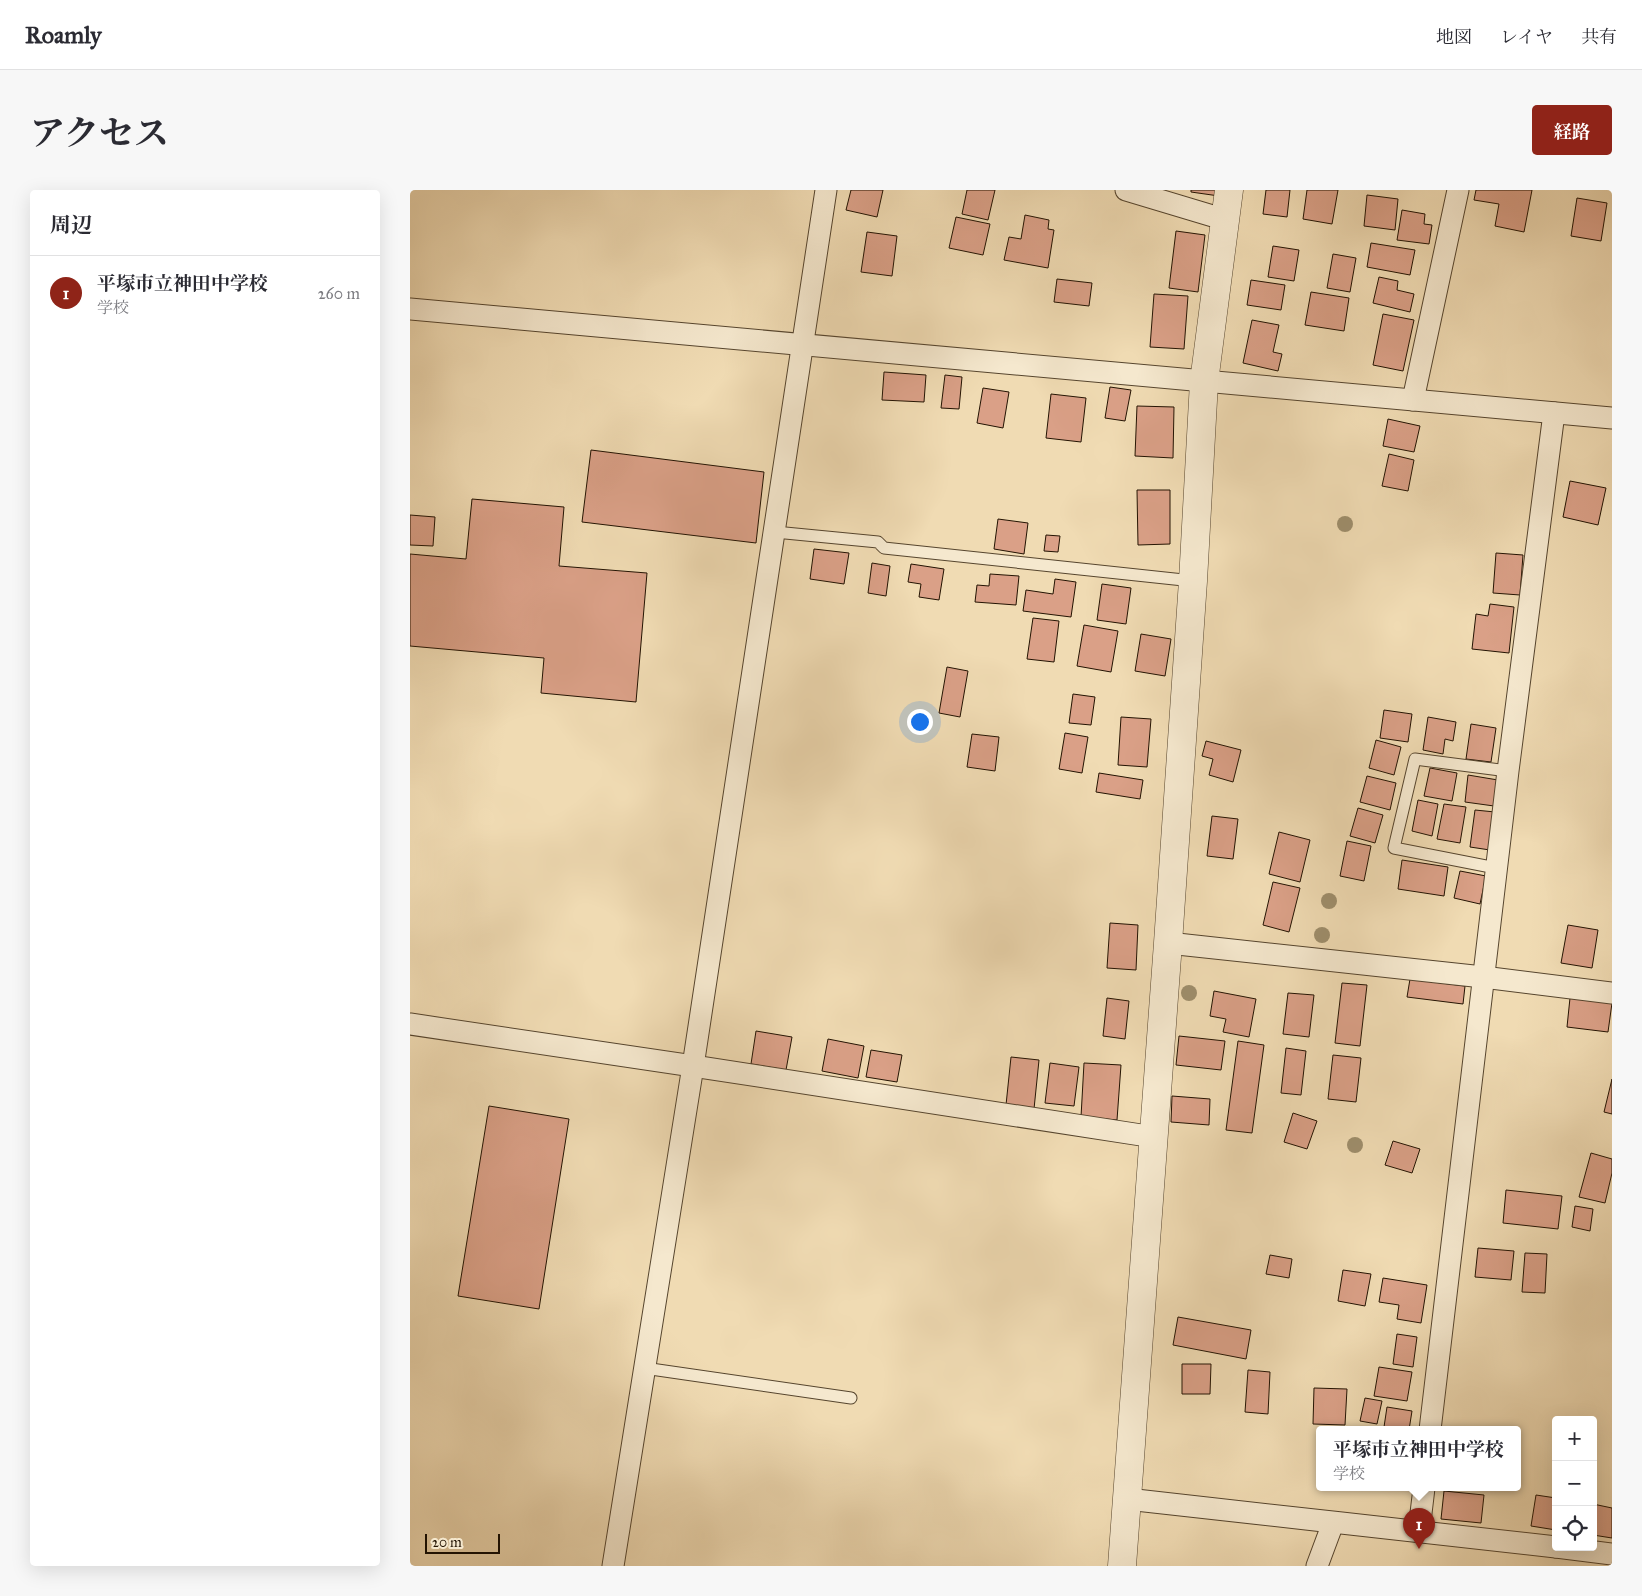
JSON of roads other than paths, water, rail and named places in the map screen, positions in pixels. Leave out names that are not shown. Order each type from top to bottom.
[{"type":"street","points":[[613,1566],[693,1066],[804,346],[826,190]]},
{"type":"street","points":[[1126,190],[1226,220]]},
{"type":"street","points":[[1122,1566],[1168,943],[1193,581],[1204,382],[1229,190]]},
{"type":"street","points":[[1413,400],[1458,190]]},
{"type":"street","points":[[410,309],[1612,418]]},
{"type":"street","points":[[1430,1426],[1496,868],[1554,413]]},
{"type":"street","points":[[1168,943],[1484,977],[1612,993]]},
{"type":"street","points":[[410,1024],[1154,1137]]},
{"type":"street","points":[[1419,1530],[1424,1491]]},
{"type":"street","points":[[1127,1499],[1333,1523],[1419,1530],[1552,1547]]},
{"type":"street","points":[[1317,1566],[1333,1523]]},
{"type":"street","points":[[1588,1551],[1612,1554]]},
{"type":"lane","points":[[775,532],[878,542],[884,548],[1193,581]]},
{"type":"lane","points":[[1496,868],[1394,848],[1415,759],[1508,771]]},
{"type":"lane","points":[[644,1368],[851,1398]]},
{"type":"place","name":"平塚市立神田中学校","points":[[1419,1549]]}]
